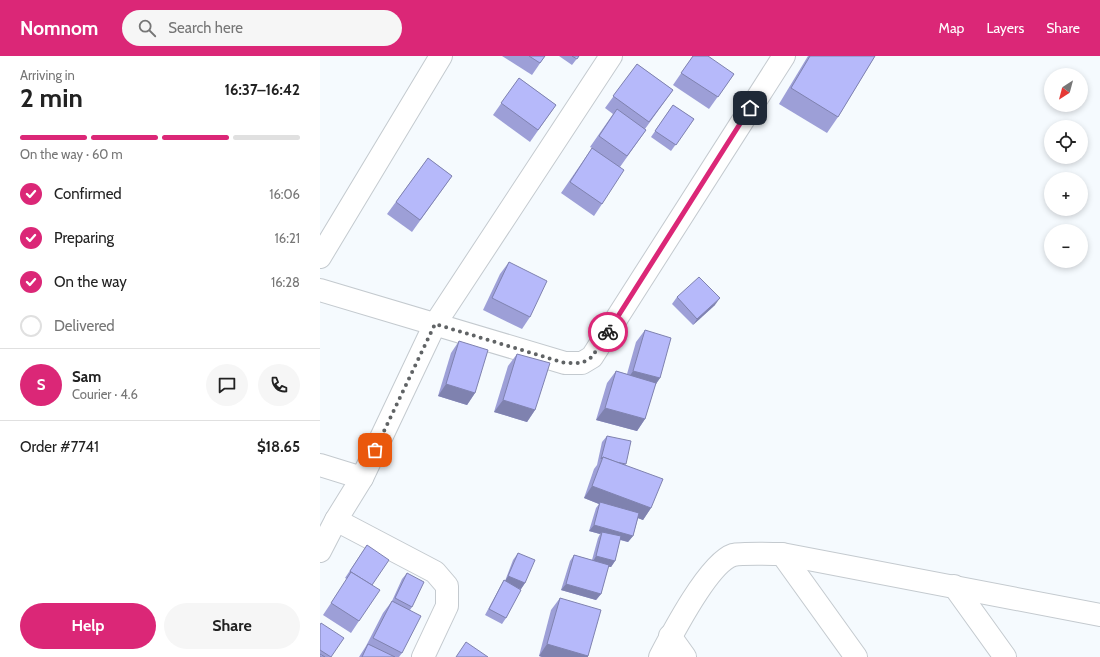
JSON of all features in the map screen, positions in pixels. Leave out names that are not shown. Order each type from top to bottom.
[{"type":"street","points":[[320,257],[441,56]]},
{"type":"street","points":[[320,551],[336,520],[362,478],[435,324],[610,56]]},
{"type":"street","points":[[320,290],[565,363],[582,363],[592,357],[784,56]]},
{"type":"street","points":[[320,465],[362,478]]},
{"type":"street","points":[[336,520],[435,572],[447,586],[447,606],[423,657]]},
{"type":"street","points":[[782,554],[856,657]]},
{"type":"street","points":[[660,657],[670,636],[710,574],[733,555],[782,554],[1100,615]]},
{"type":"street","points":[[954,586],[1005,657]]},
{"type":"street","points":[[670,636],[685,657]]},
{"type":"building","points":[[529,56],[545,56],[540,63]]},
{"type":"building","points":[[572,56],[579,56],[577,59]]},
{"type":"building","points":[[693,56],[708,56],[734,74],[718,97],[681,73]]},
{"type":"building","points":[[810,56],[875,56],[838,117],[791,88]]},
{"type":"building","points":[[637,64],[673,90],[649,122],[613,96]]},
{"type":"building","points":[[519,78],[556,105],[538,130],[501,103]]},
{"type":"building","points":[[673,105],[694,119],[676,145],[655,131]]},
{"type":"building","points":[[617,109],[646,130],[627,156],[599,136]]},
{"type":"building","points":[[592,148],[624,170],[602,204],[570,182]]},
{"type":"building","points":[[428,158],[452,176],[420,220],[396,202]]},
{"type":"building","points":[[509,262],[547,281],[530,317],[492,298]]},
{"type":"building","points":[[699,277],[720,298],[697,319],[677,297]]},
{"type":"building","points":[[645,330],[671,338],[660,378],[633,371]]},
{"type":"building","points":[[459,341],[488,350],[475,393],[446,384]]},
{"type":"building","points":[[517,354],[550,363],[535,410],[503,400]]},
{"type":"building","points":[[616,371],[656,383],[645,419],[605,408]]},
{"type":"building","points":[[607,436],[631,441],[626,464],[603,457],[601,459]]},
{"type":"building","points":[[603,457],[663,479],[651,508],[592,486]]},
{"type":"building","points":[[600,502],[639,513],[633,536],[594,525]]},
{"type":"building","points":[[602,532],[621,536],[615,561],[596,556]]},
{"type":"building","points":[[367,545],[389,560],[372,585],[350,571]]},
{"type":"building","points":[[518,553],[535,560],[525,583],[508,576]]},
{"type":"building","points":[[574,555],[609,565],[601,594],[566,584]]},
{"type":"building","points":[[351,572],[380,590],[359,621],[331,603]]},
{"type":"building","points":[[407,573],[424,582],[412,607],[395,598]]},
{"type":"building","points":[[504,580],[521,590],[506,618],[489,609]]},
{"type":"building","points":[[560,598],[601,610],[588,656],[547,644]]},
{"type":"building","points":[[392,601],[421,616],[402,653],[373,638]]},
{"type":"building","points":[[321,623],[344,638],[331,657],[320,650]]},
{"type":"building","points":[[466,642],[488,657],[456,657]]},
{"type":"building","points":[[368,644],[395,657],[362,657]]},
{"type":"way so far","points":[[375,450],[435,324],[565,363],[582,363],[592,357],[608,332]]},
{"type":"route","points":[[608,332],[750,108]]}]
